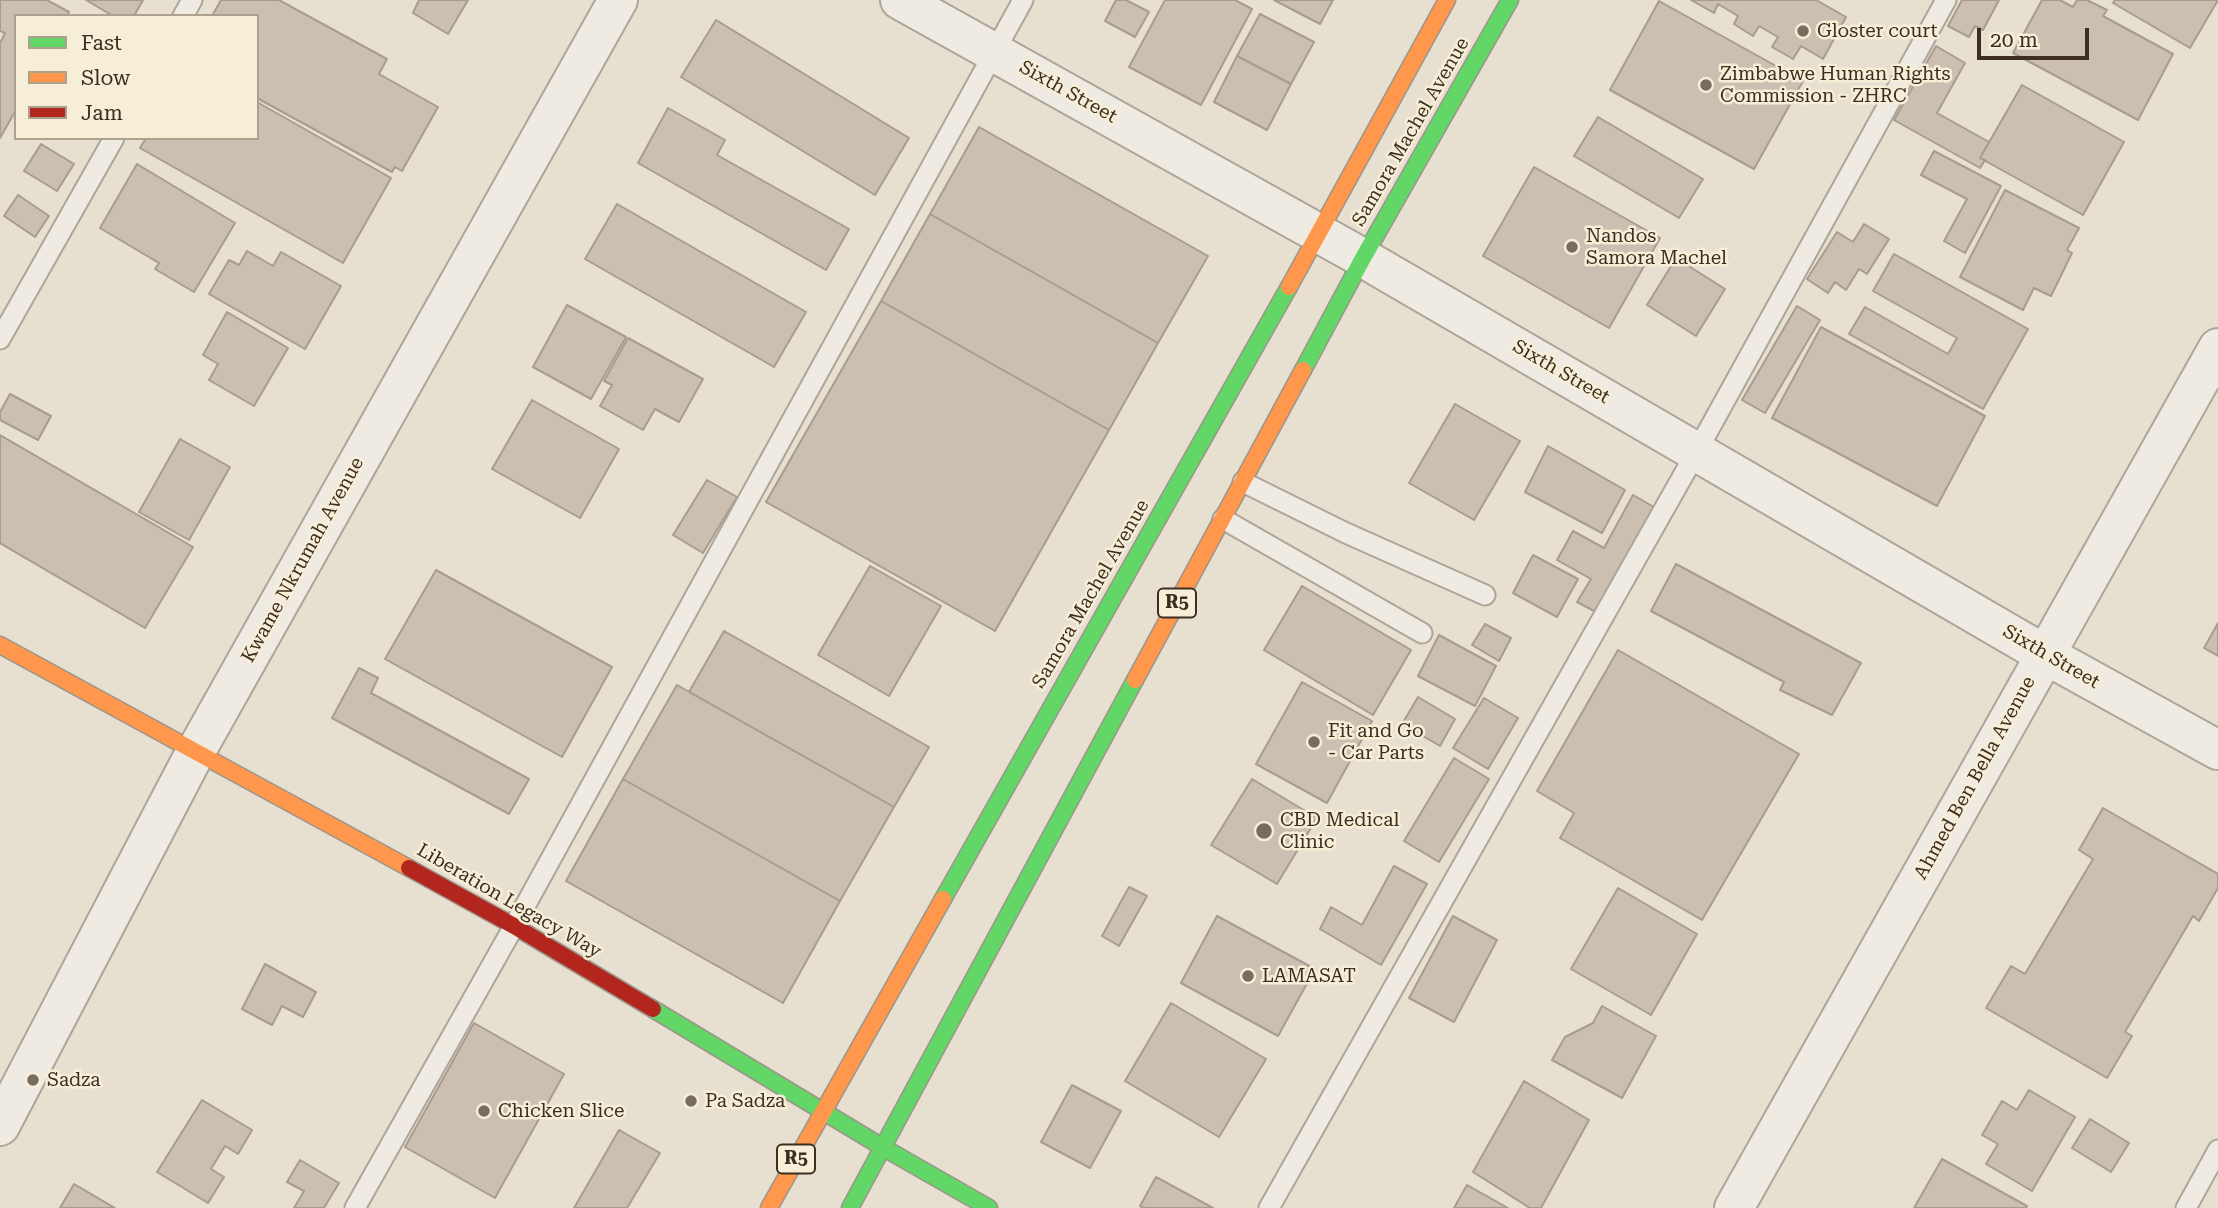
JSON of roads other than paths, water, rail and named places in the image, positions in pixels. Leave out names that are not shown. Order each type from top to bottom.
[{"type":"main road","name":"Samora Machel Avenue","points":[[769,1208],[1319,234],[1447,0]]},
{"type":"main road","name":"Samora Machel Avenue","points":[[850,1208],[1363,258],[1510,0]]},
{"type":"main road","name":"Liberation Legacy Way","points":[[0,645],[514,926],[989,1208]]},
{"type":"street","name":"Kwame Nkrumah Avenue","points":[[0,1126],[196,751],[618,0]]},
{"type":"street","name":"Sixth Street","points":[[900,0],[1363,258],[2045,654],[2218,750]]},
{"type":"street","name":"Ahmed Ben Bella Avenue","points":[[1734,1208],[2218,348]]},
{"type":"lane","points":[[355,1208],[514,926],[1023,0]]},
{"type":"lane","points":[[1269,1208],[1697,451],[1946,0]]},
{"type":"lane","points":[[0,339],[113,140]]},
{"type":"lane","points":[[1243,482],[1346,533],[1485,595]]},
{"type":"lane","points":[[1223,519],[1422,633]]},
{"type":"lane","points":[[2186,1208],[2218,1150]]},
{"type":"place","name":"Gloster court","points":[[1803,31]]},
{"type":"place","name":"Zimbabwe Human Rights Commission - ZHRC","points":[[1706,85]]},
{"type":"place","name":"Nandos Samora Machel","points":[[1572,247]]},
{"type":"place","name":"Fit and Go - Car Parts","points":[[1314,742]]},
{"type":"place","name":"CBD Medical Clinic","points":[[1264,831]]},
{"type":"place","name":"LAMASAT","points":[[1248,976]]},
{"type":"place","name":"Sadza","points":[[33,1080]]},
{"type":"place","name":"Pa Sadza","points":[[691,1101]]},
{"type":"place","name":"Chicken Slice","points":[[484,1111]]}]
